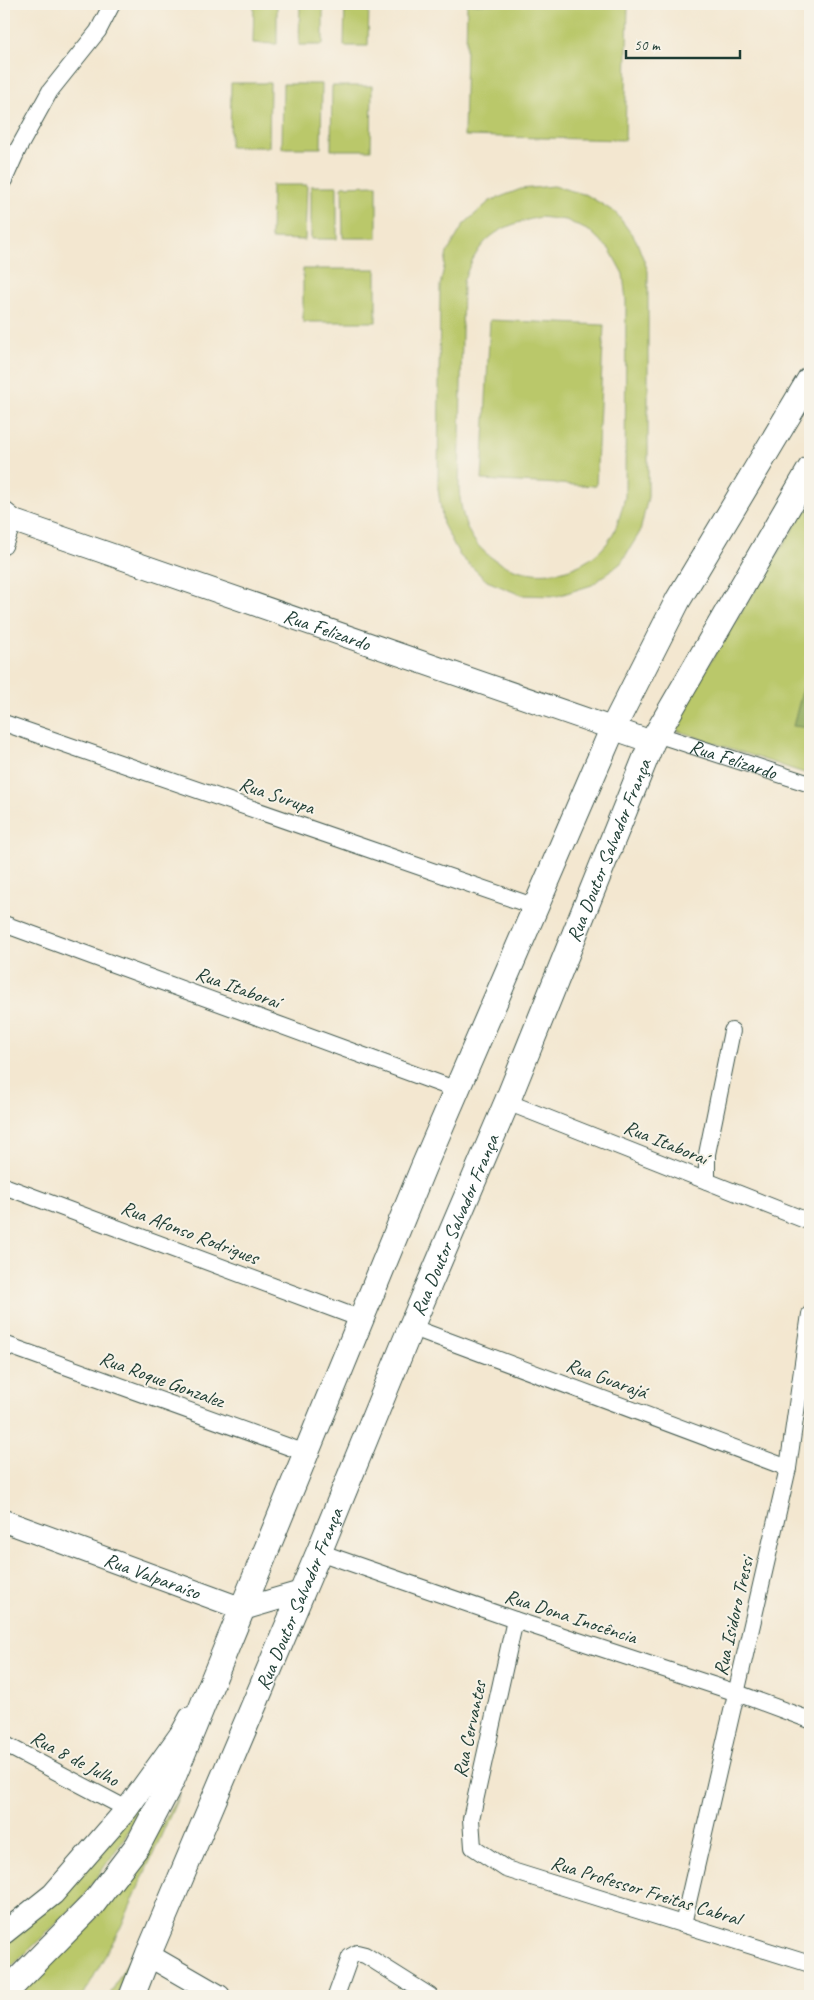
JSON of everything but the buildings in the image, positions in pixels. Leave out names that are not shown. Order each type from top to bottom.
[{"type":"main road","name":"Rua Doutor Salvador França","points":[[4,1994],[92,1905],[138,1845],[172,1780],[423,1168],[613,728],[678,600],[810,379]]},
{"type":"main road","name":"Rua Doutor Salvador França","points":[[132,1996],[507,1102],[654,738],[810,469]]},
{"type":"main road","name":"Rua Felizardo","points":[[9,517],[293,620],[613,728],[654,738]]},
{"type":"main road","name":"Rua Valparaíso","points":[[4,1521],[242,1609]]},
{"type":"main road","points":[[242,1609],[301,1592]]},
{"type":"main road","name":"Rua Doutor Salvador França","points":[[4,1933],[53,1894],[127,1809],[182,1731],[221,1662]]},
{"type":"main road","points":[[148,1955],[219,1996]]},
{"type":"street","points":[[4,180],[18,149],[50,91],[98,31],[112,4]]},
{"type":"street","points":[[4,546],[9,517]]},
{"type":"street","name":"Rua Surupa","points":[[4,723],[536,907]]},
{"type":"street","name":"Rua Felizardo","points":[[654,738],[810,784]]},
{"type":"street","name":"Rua Itaboraí","points":[[4,924],[457,1090]]},
{"type":"street","points":[[707,1181],[707,1154],[732,1031]]},
{"type":"street","name":"Rua Itaboraí","points":[[507,1102],[810,1222]]},
{"type":"street","name":"Rua Afonso Rodrigues","points":[[4,1186],[361,1319]]},
{"type":"street","name":"Rua Isidoro Tressi","points":[[684,1924],[788,1468],[810,1314]]},
{"type":"street","name":"Rua Guarajá","points":[[411,1328],[788,1468]]},
{"type":"street","name":"Rua Roque Gonzalez","points":[[4,1344],[306,1453]]},
{"type":"street","name":"Rua Dona Inocência","points":[[319,1552],[515,1620],[737,1693],[810,1720]]},
{"type":"street","name":"Rua Cervantes","points":[[473,1847],[471,1819],[515,1620]]},
{"type":"street","name":"Rua 8 de Julho","points":[[4,1744],[127,1809]]},
{"type":"street","name":"Rua Professor Freitas Cabral","points":[[473,1847],[506,1869],[810,1964]]},
{"type":"street","points":[[336,1996],[350,1957],[357,1953],[365,1955],[430,1996]]},
{"type":"green space","points":[[254,4],[277,4],[277,44],[253,43]]},
{"type":"green space","points":[[300,4],[323,4],[323,45],[299,45]]},
{"type":"green space","points":[[345,4],[369,4],[368,46],[344,46]]},
{"type":"green space","points":[[467,4],[628,4],[625,140],[464,136]]},
{"type":"green space","points":[[231,83],[270,83],[269,147],[230,147]]},
{"type":"green space","points":[[283,84],[322,84],[321,148],[282,148]]},
{"type":"green space","points":[[332,86],[372,86],[371,150],[331,150]]},
{"type":"green space","points":[[272,185],[307,185],[305,240],[271,239]]},
{"type":"green space","points":[[377,185],[377,238],[343,238],[342,186]]},
{"type":"green space","points":[[311,186],[337,186],[337,239],[311,239]]},
{"type":"green space","points":[[554,186],[587,195],[616,213],[636,240],[648,271],[648,497],[640,532],[621,563],[592,585],[557,596],[521,595],[487,581],[460,556],[443,524],[438,488],[440,286],[447,253],[464,224],[490,201],[521,189]],"holes":[[[540,217],[566,220],[591,232],[610,250],[623,274],[626,301],[625,497],[611,538],[602,549],[588,560],[572,568],[555,573],[538,573],[520,571],[504,565],[489,556],[472,537],[464,517],[459,489],[463,282],[475,255],[490,237],[511,225]]]},
{"type":"green space","points":[[303,269],[376,269],[376,322],[303,322]]},
{"type":"green space","points":[[490,320],[604,325],[596,486],[482,480]]},
{"type":"green space","points":[[810,502],[810,775],[669,728]]},
{"type":"green space","points":[[810,666],[810,728],[793,726],[808,669]]},
{"type":"green space","points":[[161,1768],[124,1839],[81,1900],[4,1974],[4,1930]]},
{"type":"green space","points":[[180,1793],[120,1929],[83,1996],[17,1996],[100,1914],[144,1855]]},
{"type":"green space","points":[[132,1955],[117,1996],[109,1996]]}]
